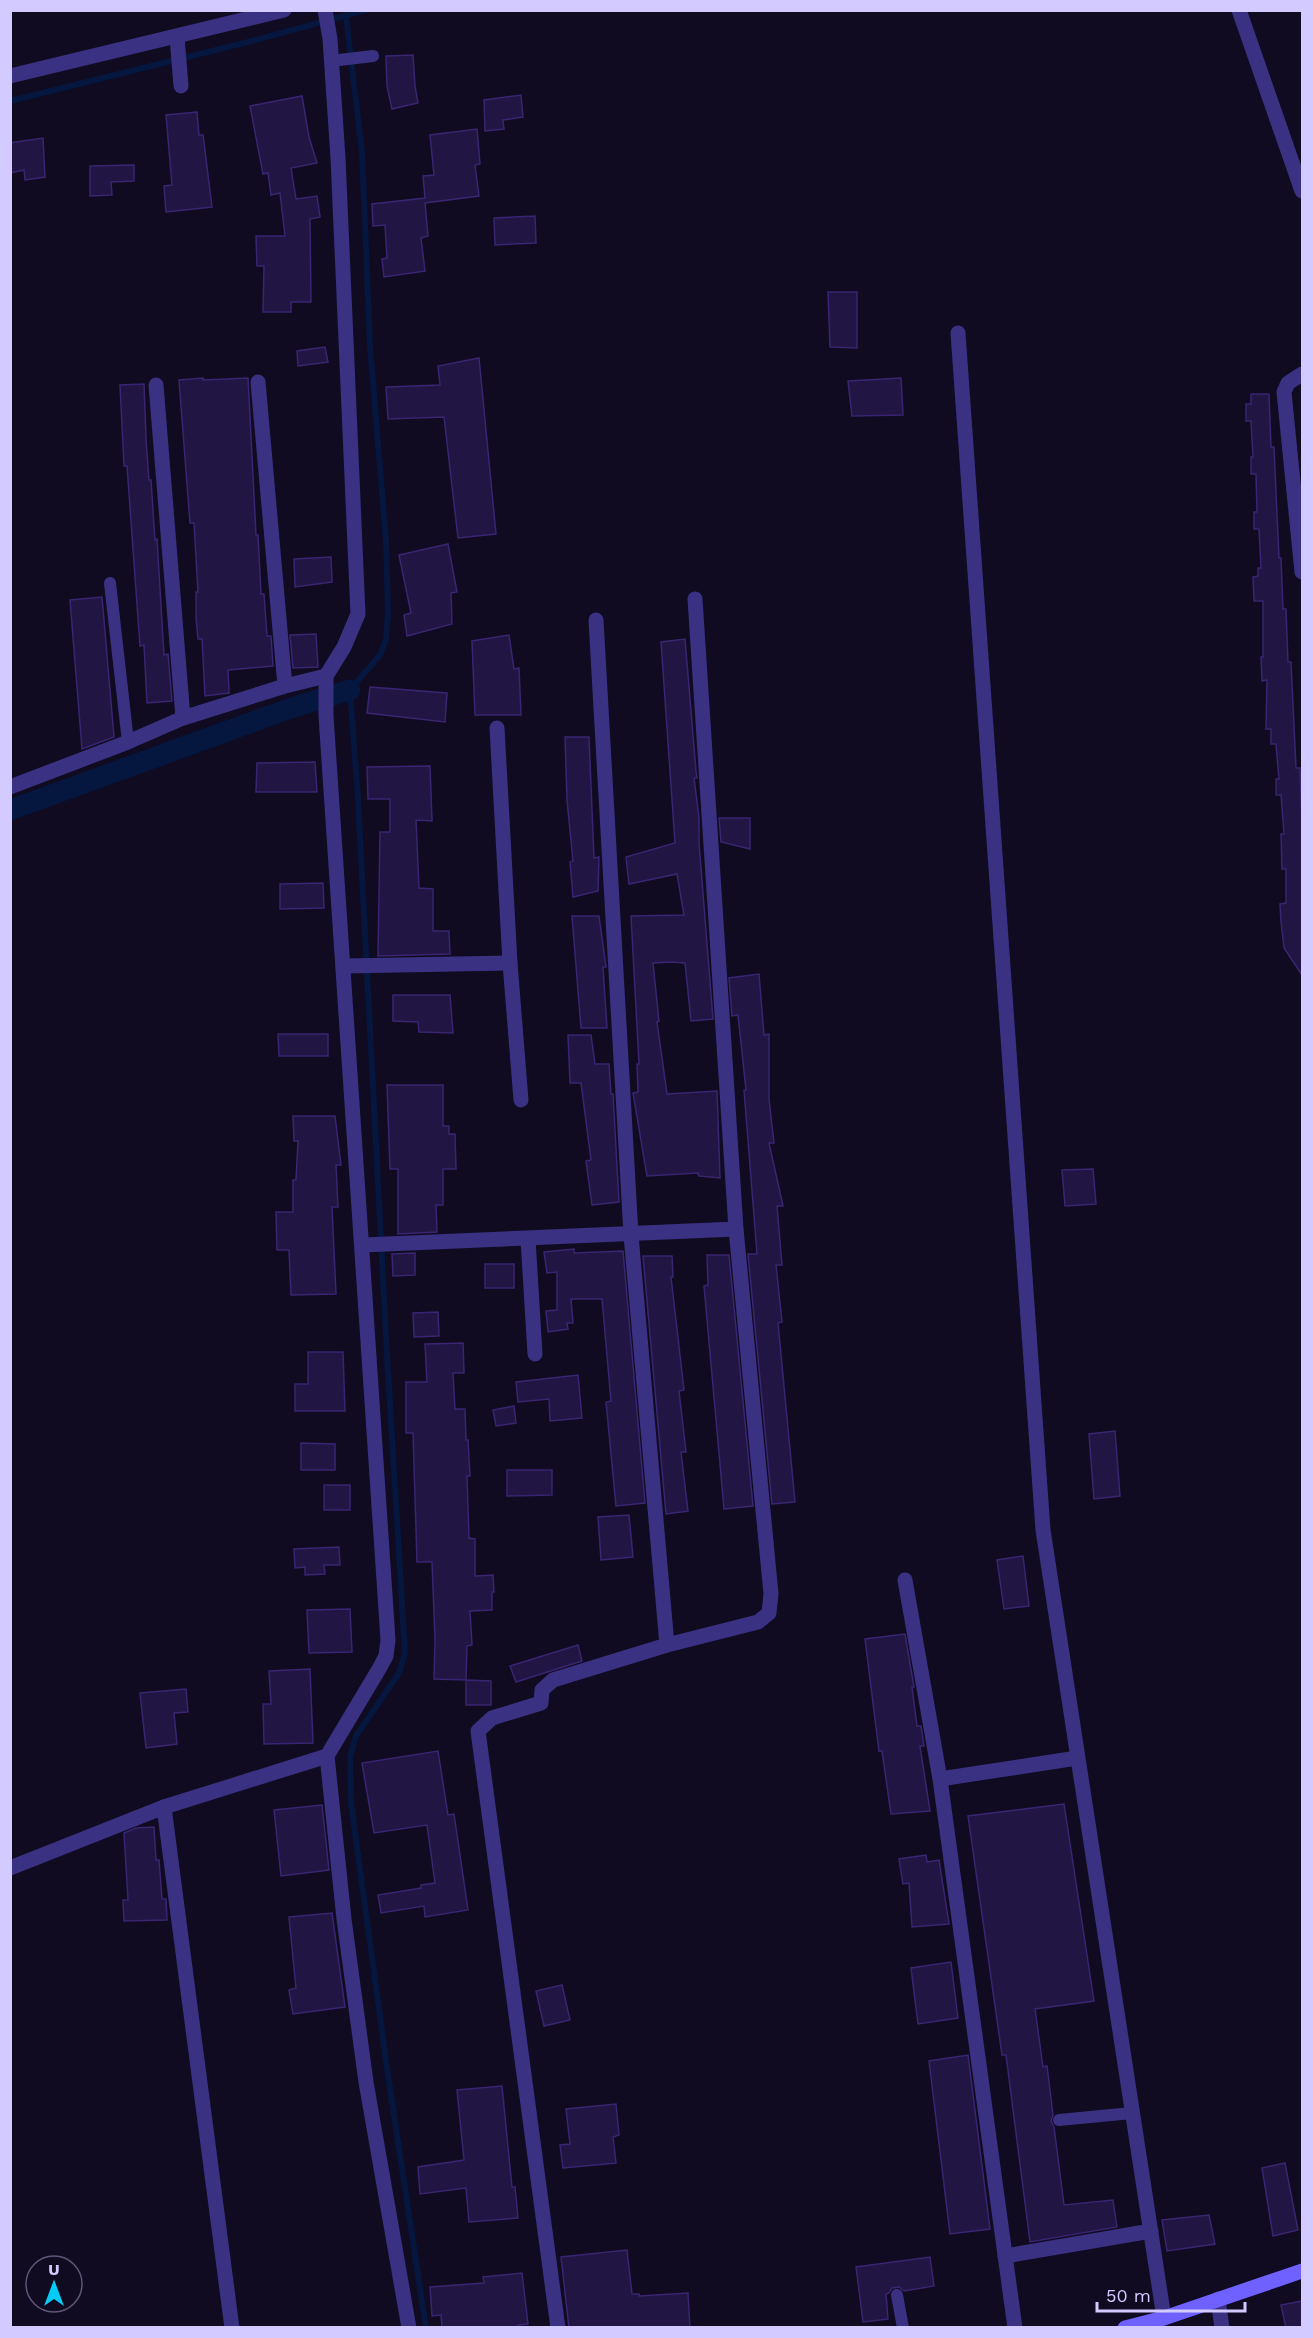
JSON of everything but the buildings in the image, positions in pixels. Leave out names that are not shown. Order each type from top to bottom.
[{"type":"street","points":[[10,76],[177,42],[284,10]]},
{"type":"street","points":[[1239,10],[1302,191]]},
{"type":"street","points":[[325,11],[330,39],[337,60],[358,614],[326,684],[326,716],[368,1245],[388,1640],[386,1656],[379,1670],[327,1756],[344,1919],[366,2082],[409,2328]]},
{"type":"street","points":[[177,42],[181,79]]},
{"type":"street","points":[[957,333],[1043,1530],[1164,2318]]},
{"type":"street","points":[[1302,374],[1288,383],[1284,392],[1302,572]]},
{"type":"street","points":[[258,382],[285,686]]},
{"type":"street","points":[[156,385],[183,718]]},
{"type":"street","points":[[558,2328],[478,1731],[492,1718],[541,1703],[542,1689],[554,1680],[667,1646],[758,1622],[769,1612],[771,1594],[736,1229],[694,599]]},
{"type":"street","points":[[596,620],[631,1235],[667,1646]]},
{"type":"street","points":[[10,787],[128,742],[183,718],[285,686],[326,684]]},
{"type":"street","points":[[498,728],[510,963],[521,1100]]},
{"type":"street","points":[[347,967],[510,963]]},
{"type":"street","points":[[368,1245],[736,1229]]},
{"type":"street","points":[[528,1239],[535,1354]]},
{"type":"street","points":[[905,1580],[940,1779],[1015,2328]]},
{"type":"street","points":[[10,1868],[164,1807],[327,1756]]},
{"type":"street","points":[[940,1779],[1077,1758]]},
{"type":"street","points":[[164,1807],[232,2328]]},
{"type":"street","points":[[1005,2256],[1151,2231]]},
{"type":"street","points":[[1125,2328],[1164,2318],[1302,2271]]},
{"type":"street","points":[[1218,2299],[1222,2328]]},
{"type":"lane","points":[[337,60],[373,56]]},
{"type":"lane","points":[[110,583],[128,742]]},
{"type":"lane","points":[[1059,2120],[1132,2113]]},
{"type":"lane","points":[[897,2295],[903,2328]]},
{"type":"waterway","points":[[10,101],[366,10]]},
{"type":"waterway","points":[[346,16],[362,152],[370,346],[386,541],[388,612],[386,640],[380,655],[350,690],[405,1653],[399,1673],[356,1736],[350,1756],[351,1803],[388,2075],[426,2328]]},
{"type":"waterway","points":[[10,810],[291,708],[350,690]]}]
